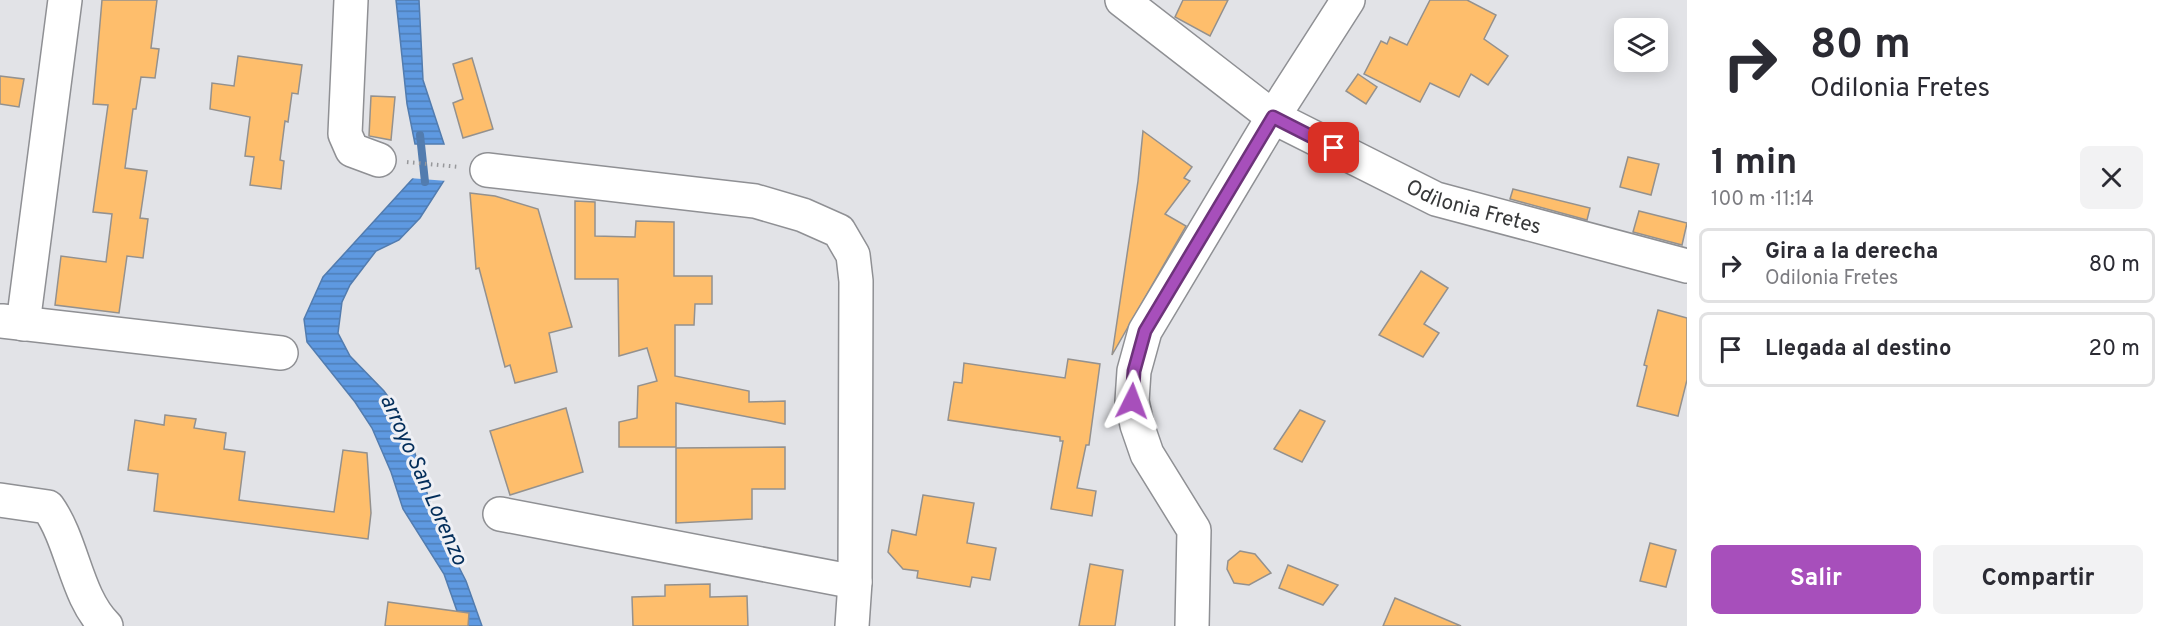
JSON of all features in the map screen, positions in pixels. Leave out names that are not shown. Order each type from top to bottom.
[{"type":"street","points":[[65,0],[11,322],[280,353]]},
{"type":"street","points":[[351,0],[345,134],[352,150],[379,160]]},
{"type":"street","name":"Odilonia Fretes","points":[[1122,0],[1273,117],[1436,199],[1687,266]]},
{"type":"street","points":[[1192,626],[1194,530],[1147,454],[1132,401],[1134,371],[1145,331],[1273,117],[1348,0]]},
{"type":"street","points":[[487,170],[755,201],[803,215],[839,231],[853,255],[856,281],[855,582],[852,626]]},
{"type":"street","points":[[0,500],[48,507],[60,524],[94,615],[106,626]]},
{"type":"street","points":[[500,514],[855,582]]},
{"type":"path","points":[[379,160],[487,170]]},
{"type":"water","points":[[396,0],[419,0],[423,80],[444,144],[415,144],[407,104]]},
{"type":"water","points":[[417,174],[447,176],[420,218],[399,240],[376,251],[350,285],[342,302],[338,333],[350,356],[384,391],[395,406],[413,447],[436,522],[466,581],[482,626],[459,626],[457,611],[444,574],[403,509],[391,472],[372,428],[355,402],[307,342],[304,319],[323,277]]},
{"type":"pier","points":[[417,171],[447,173],[450,176],[447,181],[409,178]]},
{"type":"building","points":[[102,0],[157,0],[151,48],[159,49],[155,78],[141,77],[136,109],[133,109],[125,168],[147,171],[140,218],[148,219],[143,258],[127,256],[119,313],[55,305],[61,256],[106,262],[112,214],[93,212],[108,105],[93,104]]},
{"type":"building","points":[[1183,0],[1228,0],[1210,36],[1175,17]]},
{"type":"building","points":[[1430,0],[1467,0],[1496,15],[1484,39],[1508,56],[1488,85],[1471,74],[1459,97],[1430,83],[1420,102],[1364,74],[1381,41],[1387,44],[1390,37],[1407,45]]},
{"type":"building","points":[[238,56],[302,65],[298,94],[292,93],[288,122],[285,121],[280,160],[284,161],[281,189],[250,185],[254,157],[245,156],[250,117],[210,109],[212,83],[234,86]]},
{"type":"building","points":[[472,58],[493,129],[463,138],[453,103],[463,99],[453,64]]},
{"type":"building","points":[[1358,74],[1377,87],[1366,104],[1346,91]]},
{"type":"building","points":[[0,76],[24,79],[19,107],[0,104]]},
{"type":"building","points":[[371,96],[395,97],[391,140],[369,136]]},
{"type":"building","points":[[1143,131],[1192,167],[1184,178],[1190,181],[1165,214],[1186,226],[1112,355],[1138,181]]},
{"type":"building","points":[[1628,157],[1659,164],[1651,195],[1620,187]]},
{"type":"building","points":[[1513,189],[1590,208],[1587,220],[1510,199]]},
{"type":"building","points":[[470,193],[495,196],[538,209],[572,327],[549,333],[557,372],[515,383],[510,365],[505,367],[479,268],[476,269]]},
{"type":"building","points":[[575,201],[595,202],[595,236],[635,237],[636,221],[674,222],[674,276],[712,276],[712,304],[695,304],[694,325],[675,325],[675,376],[749,391],[749,402],[785,401],[785,424],[676,403],[676,447],[619,447],[619,422],[637,418],[638,386],[657,381],[647,348],[619,356],[618,279],[575,279]]},
{"type":"building","points":[[1639,211],[1687,223],[1682,245],[1633,232]]},
{"type":"building","points":[[1421,271],[1448,288],[1424,324],[1439,333],[1423,357],[1379,335]]},
{"type":"building","points":[[1658,310],[1687,318],[1687,380],[1678,416],[1637,406],[1647,366],[1644,365]]},
{"type":"building","points":[[1068,359],[1100,364],[1089,445],[1086,445],[1077,488],[1096,491],[1092,516],[1051,509],[1063,441],[1060,441],[1060,437],[948,420],[954,382],[962,383],[964,363],[1065,378]]},
{"type":"building","points":[[566,408],[583,472],[510,495],[490,431]]},
{"type":"building","points":[[1300,410],[1325,421],[1302,462],[1274,449]]},
{"type":"building","points":[[165,415],[196,419],[194,428],[226,433],[224,449],[245,452],[239,500],[334,512],[343,450],[367,453],[371,513],[368,539],[154,511],[158,474],[128,470],[135,420],[164,425]]},
{"type":"building","points":[[785,447],[785,489],[752,489],[752,519],[676,523],[676,448]]},
{"type":"building","points":[[923,495],[974,503],[967,543],[996,548],[990,580],[972,577],[970,587],[917,578],[918,571],[903,569],[888,552],[892,530],[916,535]]},
{"type":"building","points":[[1650,543],[1676,550],[1666,587],[1640,581]]},
{"type":"building","points":[[1240,551],[1255,554],[1271,573],[1249,585],[1234,583],[1227,569],[1228,561]]},
{"type":"building","points":[[1090,564],[1123,570],[1115,626],[1079,626]]},
{"type":"building","points":[[1288,565],[1338,585],[1323,605],[1279,588]]},
{"type":"building","points":[[710,584],[710,597],[747,596],[748,626],[633,626],[632,597],[665,596],[665,585]]},
{"type":"building","points":[[1395,598],[1461,626],[1383,626]]},
{"type":"building","points":[[388,602],[469,613],[468,626],[385,626]]},
{"type":"waterway","name":"arroyo San Lorenzo","points":[[420,135],[425,182]]},
{"type":"route","points":[[1132,401],[1134,371],[1145,331],[1273,117],[1334,148]]}]
